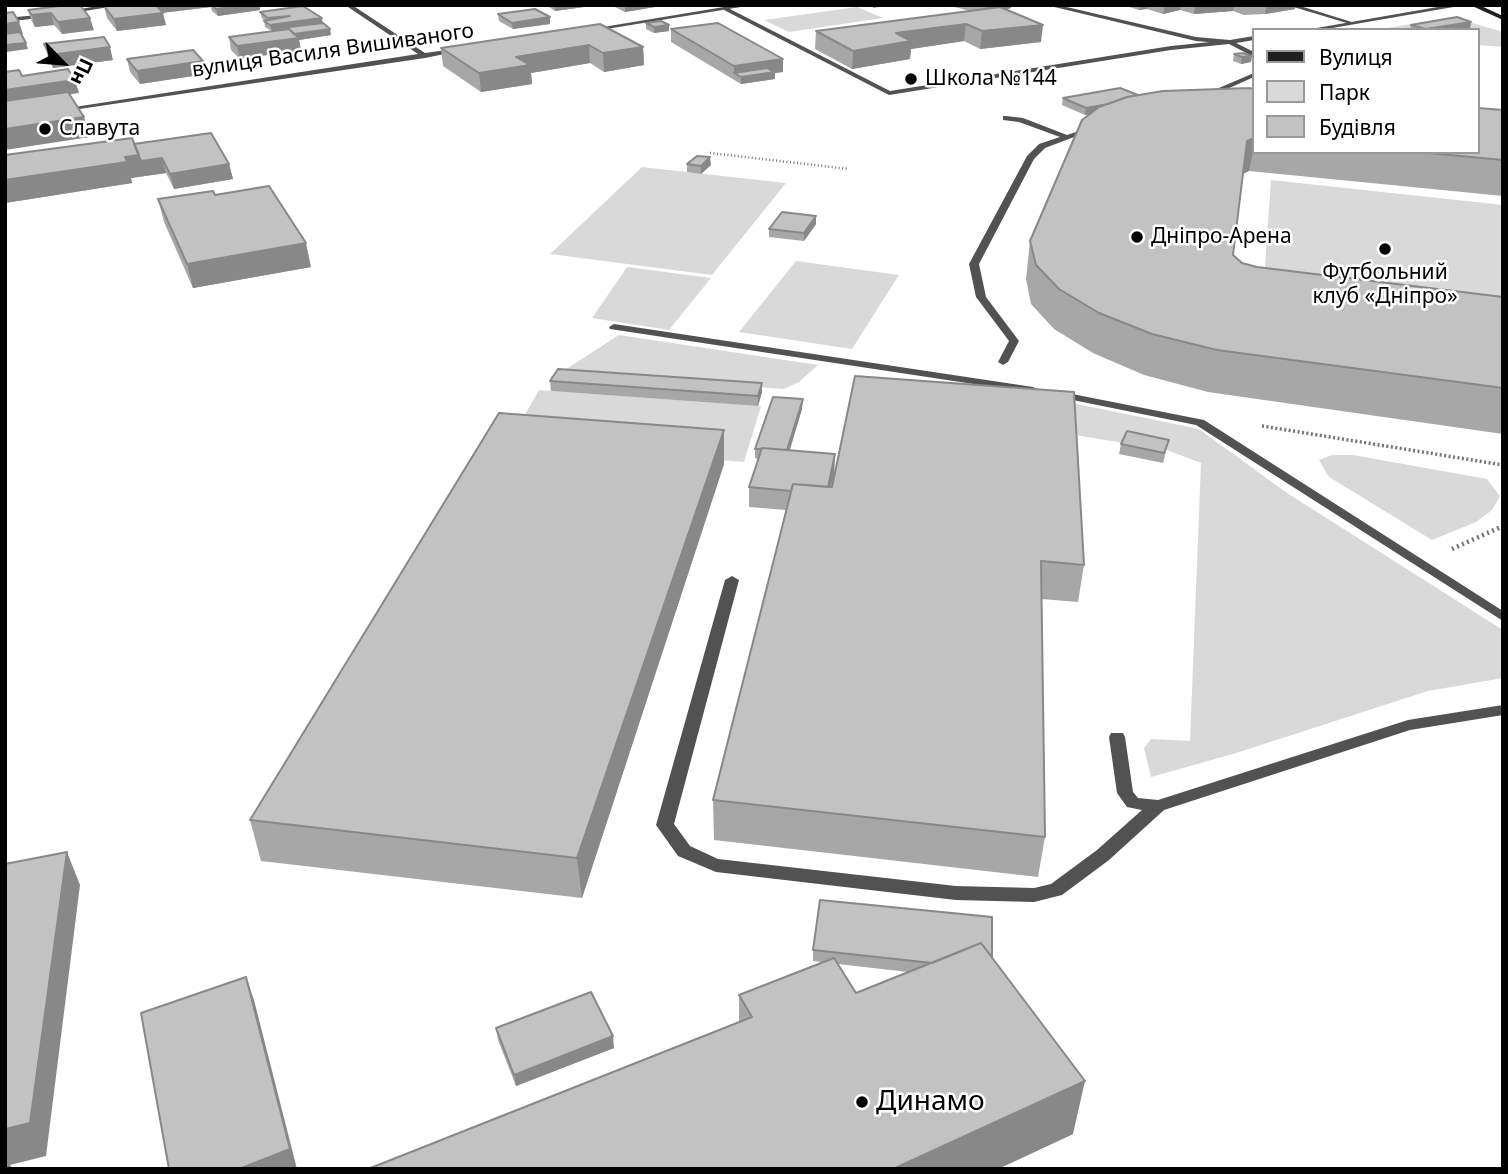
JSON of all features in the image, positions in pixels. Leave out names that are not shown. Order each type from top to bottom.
[{"type":"street","points":[[5,20],[118,5]]},
{"type":"street","points":[[348,5],[425,56]]},
{"type":"street","points":[[575,32],[750,5]]},
{"type":"street","points":[[1049,5],[1177,35],[1230,42],[1252,54]]},
{"type":"street","points":[[1290,5],[1315,9],[1352,23]]},
{"type":"street","points":[[1321,28],[1462,5]]},
{"type":"street","points":[[1473,5],[1503,18]]},
{"type":"street","points":[[726,9],[889,93],[1171,48],[1252,38]]},
{"type":"street","name":"вулиця Василя Вишиваного","points":[[46,112],[466,49]]},
{"type":"street","points":[[1195,99],[1252,76]]},
{"type":"street","points":[[1006,118],[1020,120],[1065,136]]},
{"type":"street","points":[[1003,362],[1014,341],[981,297],[974,264],[1030,158],[1042,146],[1109,123]]},
{"type":"street","points":[[614,327],[1074,396],[1200,422],[1503,617]]},
{"type":"street","points":[[732,580],[665,825],[684,851],[716,865],[956,893],[1034,895],[1056,890],[1103,855],[1158,806]]},
{"type":"street","points":[[1117,737],[1125,793],[1133,803],[1158,806],[1197,796],[1408,725],[1503,710]]},
{"type":"path","points":[[710,153],[849,169]]},
{"type":"path","points":[[1260,426],[1503,465]]},
{"type":"path","points":[[1449,550],[1503,526]]},
{"type":"green space","points":[[857,7],[883,18],[789,32],[764,20]]},
{"type":"green space","points":[[1452,17],[1503,32],[1503,47],[1480,45],[1480,28],[1388,28]]},
{"type":"green space","points":[[642,167],[786,183],[712,275],[550,254]]},
{"type":"green space","name":"Футбольний клуб «Дніпро»","points":[[1271,180],[1503,205],[1503,324],[1263,294]]},
{"type":"green space","points":[[796,261],[899,275],[852,349],[739,332]]},
{"type":"green space","points":[[627,267],[711,278],[669,330],[592,318]]},
{"type":"green space","points":[[619,335],[818,365],[799,382],[784,389],[560,373]]},
{"type":"green space","points":[[539,390],[761,406],[744,462],[508,444]]},
{"type":"green space","points":[[1072,403],[1199,429],[1287,493],[1503,630],[1503,678],[1428,691],[1233,754],[1151,777],[1144,748],[1151,739],[1190,741],[1201,463],[1167,450],[1075,435]]},
{"type":"green space","points":[[1332,455],[1353,455],[1487,479],[1500,496],[1492,510],[1476,522],[1432,540],[1329,477],[1319,460]]},
{"type":"building","points":[[80,5],[90,18],[58,22],[51,13],[32,15],[28,10]]},
{"type":"building","points":[[156,5],[163,13],[114,19],[104,6]]},
{"type":"building","points":[[211,5],[247,5],[216,9]]},
{"type":"building","points":[[303,6],[322,18],[270,25],[264,21],[290,16],[268,18],[260,12]]},
{"type":"building","points":[[1000,7],[1043,25],[982,31],[966,24],[896,33],[911,41],[853,51],[816,31]]},
{"type":"building","points":[[535,9],[550,17],[512,23],[498,14]]},
{"type":"building","points":[[13,12],[19,22],[5,24],[5,13]]},
{"type":"building","points":[[1457,17],[1471,22],[1432,28],[1411,25]]},
{"type":"building","points":[[661,21],[669,25],[654,27],[646,23]]},
{"type":"building","points":[[323,23],[330,29],[294,34],[289,29],[280,28]]},
{"type":"building","points":[[718,23],[783,59],[734,66],[671,29]]},
{"type":"building","points":[[600,24],[643,47],[603,53],[589,45],[516,57],[530,65],[479,73],[441,48]]},
{"type":"building","points":[[289,29],[299,38],[237,46],[229,37]]},
{"type":"building","points":[[20,32],[26,43],[5,45],[5,34]]},
{"type":"building","points":[[104,37],[110,47],[50,55],[44,44]]},
{"type":"building","points":[[193,50],[203,61],[137,71],[127,59]]},
{"type":"building","points":[[1243,53],[1252,56],[1234,54]]},
{"type":"building","points":[[767,68],[775,72],[741,77],[734,73]]},
{"type":"building","points":[[68,69],[75,80],[5,90],[5,72],[19,70],[22,76]]},
{"type":"building","points":[[1120,88],[1138,95],[1086,108],[1063,98]]},
{"type":"building","name":"Дніпро-Арена","points":[[1252,89],[1252,139],[1247,141],[1233,255],[1242,263],[1503,297],[1503,388],[1217,350],[1152,334],[1099,313],[1059,289],[1036,265],[1030,241],[1082,120],[1099,107],[1127,97],[1163,91]]},
{"type":"building","points":[[68,92],[84,117],[5,129],[5,101]]},
{"type":"building","points":[[1480,108],[1503,110],[1503,160],[1439,154],[1480,154]]},
{"type":"building","points":[[211,133],[229,164],[170,174],[162,158],[141,161],[134,144]]},
{"type":"building","points":[[132,138],[139,155],[125,157],[127,162],[5,180],[5,155]]},
{"type":"building","points":[[697,156],[710,157],[701,166],[687,164]]},
{"type":"building","points":[[269,186],[306,243],[187,264],[158,199],[213,191],[215,195]]},
{"type":"building","points":[[782,212],[816,216],[804,233],[769,229]]},
{"type":"building","points":[[558,369],[762,383],[758,396],[550,381]]},
{"type":"building","points":[[855,376],[1074,392],[1084,565],[1041,561],[1045,837],[713,800],[793,484],[832,487]]},
{"type":"building","points":[[773,397],[803,399],[787,450],[755,449]]},
{"type":"building","points":[[499,413],[724,430],[577,858],[250,820]]},
{"type":"building","points":[[1127,431],[1169,440],[1164,453],[1121,444]]},
{"type":"building","points":[[762,448],[835,454],[828,487],[793,484],[791,491],[749,487]]},
{"type":"building","points":[[67,852],[30,1123],[5,1129],[5,864]]},
{"type":"building","points":[[820,900],[992,917],[992,957],[981,943],[932,963],[813,950]]},
{"type":"building","points":[[981,943],[1085,1081],[893,1169],[368,1169],[752,1017],[739,995],[834,958],[856,993]]},
{"type":"building","points":[[246,977],[290,1149],[239,1169],[169,1169],[141,1013]]},
{"type":"building","points":[[591,992],[613,1036],[514,1075],[496,1028]]},
{"type":"place","name":"Школа №144","points":[[911,79]]},
{"type":"place","name":"Славута","points":[[45,129]]},
{"type":"place","name":"Дніпро-Арена","points":[[1137,237]]},
{"type":"place","name":"Футбольний клуб «Дніпро»","points":[[1385,249]]},
{"type":"place","name":"Динамо","points":[[862,1102]]}]
